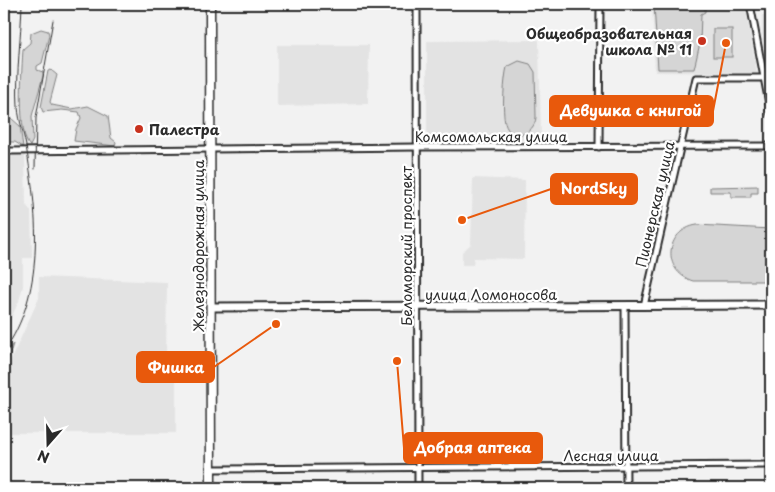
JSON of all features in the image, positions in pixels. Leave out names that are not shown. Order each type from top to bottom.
[{"type":"main road","name":"Железнодорожная улица","points":[[210,4],[211,488]]},
{"type":"street","name":"Беломорский проспект","points":[[418,4],[418,488]]},
{"type":"street","points":[[599,146],[600,4]]},
{"type":"street","points":[[750,4],[771,114]]},
{"type":"street","name":"Пионерская улица","points":[[644,306],[696,78],[761,78]]},
{"type":"street","name":"Комсомольская улица","points":[[11,151],[771,146]]},
{"type":"street","name":"улица Ломоносова","points":[[211,307],[771,305]]},
{"type":"street","points":[[625,306],[626,488]]},
{"type":"street","name":"Лесная улица","points":[[211,469],[771,465]]},
{"type":"shaded area","name":"Общеобразовательная школа № 11","points":[[652,4],[745,4],[757,73],[655,72]]},
{"type":"shaded area","points":[[654,4],[705,4],[705,12],[701,14],[700,43],[694,69],[658,69]]},
{"type":"shaded area","points":[[762,15],[771,15],[771,72],[762,34]]},
{"type":"shaded area","points":[[41,29],[48,31],[49,35],[42,63],[37,66],[37,70],[43,72],[43,76],[32,116],[33,140],[30,146],[23,129],[21,85],[23,49],[30,43],[31,33]]},
{"type":"shaded area","points":[[713,29],[732,29],[732,57],[713,57]]},
{"type":"shaded area","points":[[539,40],[541,140],[427,140],[427,41]]},
{"type":"shaded area","points":[[277,45],[369,45],[368,104],[277,106]]},
{"type":"shaded area","points":[[519,61],[530,64],[535,72],[536,117],[535,123],[527,132],[517,135],[508,129],[505,123],[504,95],[507,67]]},
{"type":"shaded area","points":[[51,70],[57,75],[50,102],[52,105],[72,109],[88,106],[108,116],[111,138],[116,142],[115,146],[74,141],[76,129],[81,118],[79,112],[62,110],[43,112],[41,107],[48,71]]},
{"type":"shaded area","points":[[11,118],[20,126],[23,147],[15,142],[6,142],[4,124]]},
{"type":"shaded area","points":[[4,155],[25,155],[26,205],[31,211],[32,258],[23,258],[23,286],[19,301],[4,333]]},
{"type":"shaded area","points":[[473,178],[525,180],[524,259],[474,258],[473,265],[462,265],[462,252],[471,244]]},
{"type":"shaded area","points":[[758,186],[758,193],[751,193],[751,197],[731,197],[731,192],[710,192],[710,187]]},
{"type":"shaded area","points":[[697,225],[771,229],[771,281],[693,281],[683,276],[676,269],[672,260],[673,242],[678,234],[686,228]]},
{"type":"shaded area","points":[[39,277],[167,282],[166,361],[176,362],[176,433],[9,433],[8,366],[39,298]]},
{"type":"shaded area","points":[[13,344],[6,367],[7,431],[4,432],[4,355]]},
{"type":"railway","points":[[4,351],[17,329],[26,305],[32,280],[35,254],[34,202],[18,107],[18,68],[22,4]]},
{"type":"railway","points":[[35,169],[36,118],[53,20]]},
{"type":"place","name":"Общеобразовательная школа № 11","points":[[702,41]]},
{"type":"place","name":"Девушка с книгой","points":[[726,43]]},
{"type":"place","name":"Палестра","points":[[139,129]]},
{"type":"place","name":"NordSky","points":[[462,220]]},
{"type":"place","name":"Фишка","points":[[276,324]]},
{"type":"place","name":"Добрая аптека","points":[[397,361]]}]
